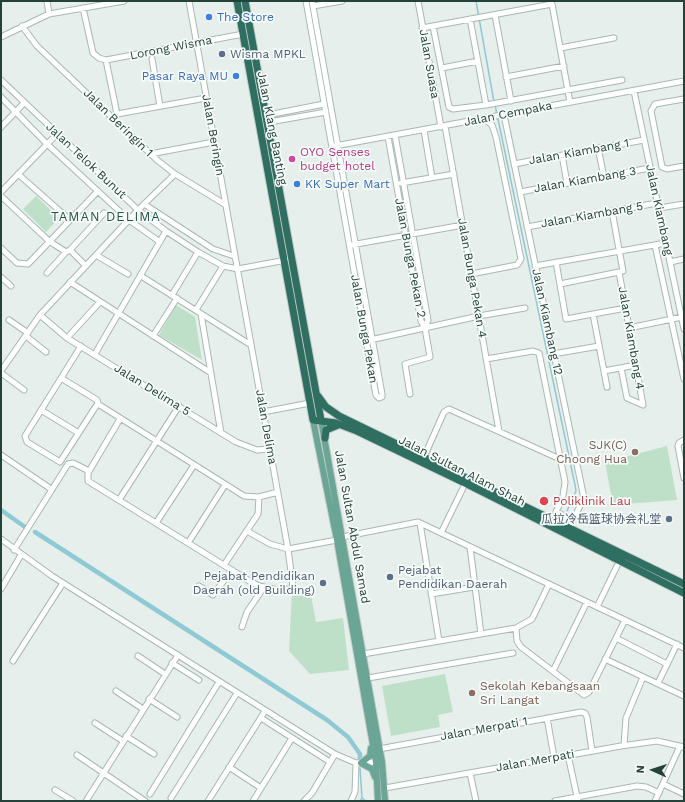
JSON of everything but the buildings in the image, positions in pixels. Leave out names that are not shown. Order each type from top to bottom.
[{"type":"highway","name":"Jalan Klang Banting","points":[[237,1],[289,259]]},
{"type":"highway","name":"Jalan Klang Banting","points":[[245,1],[266,113],[289,259]]},
{"type":"highway","name":"Jalan Sultan Abdul Samad","points":[[289,259],[321,416]]},
{"type":"highway","name":"Jalan Sultan Abdul Samad","points":[[289,259],[313,420]]},
{"type":"highway","points":[[316,392],[326,407],[339,416]]},
{"type":"highway","points":[[312,412],[321,416],[339,416]]},
{"type":"highway","name":"Jalan Sultan Alam Shah","points":[[313,420],[321,416],[467,480],[684,584]]},
{"type":"highway","name":"Jalan Sultan Alam Shah","points":[[339,416],[467,480],[684,593]]},
{"type":"highway","points":[[325,438],[328,428],[342,425]]},
{"type":"main road","name":"Jalan Sultan Abdul Samad","points":[[321,416],[371,735],[379,762]]},
{"type":"main road","name":"Jalan Sultan Abdul Samad","points":[[313,420],[340,538],[368,678],[379,749],[382,800]]},
{"type":"main road","points":[[358,763],[370,756],[371,735]]},
{"type":"main road","points":[[358,763],[372,769],[382,788]]},
{"type":"street","points":[[47,1],[50,14]]},
{"type":"street","points":[[1,37],[50,14],[83,8],[100,3],[124,1]]},
{"type":"street","name":"Jalan Beringin","points":[[189,1],[234,256],[238,269]]},
{"type":"street","name":"Jalan Bunga Pekan","points":[[306,1],[324,104],[335,146]]},
{"type":"street","points":[[312,4],[342,1]]},
{"type":"street","name":"Jalan Suasa","points":[[418,1],[422,28],[443,126]]},
{"type":"street","name":"Jalan Bunga Pekan","points":[[312,4],[352,245],[382,394],[382,397],[379,398],[376,395],[370,340]]},
{"type":"street","points":[[422,28],[552,4],[570,102]]},
{"type":"street","name":"Lorong Wisma","points":[[83,8],[92,53],[99,58],[106,60],[197,44],[243,34]]},
{"type":"street","points":[[495,15],[511,101]]},
{"type":"street","points":[[472,19],[478,61],[488,105]]},
{"type":"street","name":"Jalan Beringin 1","points":[[22,26],[37,46],[115,117],[150,154],[175,174],[226,205]]},
{"type":"street","points":[[434,26],[450,107],[453,110],[511,101],[622,80]]},
{"type":"street","points":[[560,48],[614,38]]},
{"type":"street","points":[[152,59],[160,106]]},
{"type":"street","points":[[106,60],[115,117],[160,106],[206,98]]},
{"type":"street","points":[[442,68],[478,61]]},
{"type":"street","points":[[506,76],[564,66]]},
{"type":"street","name":"Jalan Telok Bunut","points":[[1,80],[138,210],[198,252],[223,266],[238,269],[289,259]]},
{"type":"street","name":"Jalan Cempaka","points":[[335,146],[684,81]]},
{"type":"street","name":"Jalan Kiambang","points":[[634,90],[684,329]]},
{"type":"street","points":[[1,97],[47,144],[129,220],[160,242]]},
{"type":"street","points":[[684,99],[655,104],[651,111],[661,165],[667,169],[684,166]]},
{"type":"street","points":[[1,127],[24,103]]},
{"type":"street","points":[[266,113],[273,114],[324,104]]},
{"type":"street","points":[[268,128],[275,121],[326,112]]},
{"type":"street","name":"Jalan Kiambang 12","points":[[501,115],[514,164],[584,498],[569,528]]},
{"type":"street","points":[[471,274],[517,265],[520,259],[496,137],[492,125],[484,119]]},
{"type":"street","name":"Jalan Bunga Pekan 4","points":[[443,126],[454,174],[499,430]]},
{"type":"street","points":[[424,130],[432,178]]},
{"type":"street","points":[[1,192],[57,134]]},
{"type":"street","name":"Jalan Bunga Pekan 2","points":[[395,135],[428,320],[425,328]]},
{"type":"street","name":"Jalan Bunga Pekan 2","points":[[388,137],[420,321],[425,328]]},
{"type":"street","name":"Jalan Kiambang 1","points":[[514,164],[644,140]]},
{"type":"street","points":[[150,154],[214,142]]},
{"type":"street","points":[[598,148],[604,177]]},
{"type":"street","points":[[562,155],[567,183]]},
{"type":"street","name":"Jalan Kiambang 3","points":[[520,192],[650,168]]},
{"type":"street","points":[[18,174],[70,220]]},
{"type":"street","points":[[24,390],[1,371],[40,315],[138,210],[175,174]]},
{"type":"street","points":[[396,184],[454,174]]},
{"type":"street","points":[[1,248],[17,263],[28,264],[98,191]]},
{"type":"street","points":[[1,196],[49,241],[68,251],[86,266]]},
{"type":"street","points":[[144,204],[213,249],[234,256]]},
{"type":"street","name":"Jalan Kiambang 5","points":[[527,227],[612,211],[684,204]]},
{"type":"street","name":"Jalan Kiambang 4","points":[[612,211],[620,251],[621,271],[629,328],[643,405],[627,398],[621,368]]},
{"type":"street","points":[[47,273],[104,213]]},
{"type":"street","points":[[352,245],[463,225]]},
{"type":"street","points":[[94,354],[166,231]]},
{"type":"street","points":[[535,266],[666,243]]},
{"type":"street","name":"Jalan Kiambang","points":[[655,245],[684,379]]},
{"type":"street","points":[[153,336],[198,252]]},
{"type":"street","points":[[96,255],[128,274]]},
{"type":"street","points":[[670,262],[684,259]]},
{"type":"street","points":[[556,262],[566,319],[626,308]]},
{"type":"street","points":[[221,433],[199,312],[223,266]]},
{"type":"street","name":"Jalan Delima","points":[[238,269],[294,585],[291,589],[278,590],[264,587]]},
{"type":"street","points":[[560,284],[621,271]]},
{"type":"street","points":[[140,276],[251,345]]},
{"type":"street","points":[[1,277],[11,286]]},
{"type":"street","points":[[70,282],[211,372]]},
{"type":"street","points":[[67,338],[100,302]]},
{"type":"street","points":[[370,340],[479,316],[525,308]]},
{"type":"street","points":[[593,314],[607,387]]},
{"type":"street","name":"Jalan Delima 5","points":[[40,315],[67,338],[221,433],[252,449],[270,449]]},
{"type":"street","points":[[629,328],[682,317]]},
{"type":"street","points":[[9,320],[46,352]]},
{"type":"street","points":[[410,394],[405,364],[430,358],[425,328]]},
{"type":"street","points":[[81,346],[26,434],[26,442],[57,461],[62,461],[98,404]]},
{"type":"street","points":[[553,354],[599,346]]},
{"type":"street","points":[[486,359],[533,351],[539,353],[564,482],[563,496],[556,512],[573,520]]},
{"type":"street","points":[[604,371],[636,365]]},
{"type":"street","points":[[61,378],[97,400],[98,404],[120,419],[244,496],[259,497],[278,492]]},
{"type":"street","points":[[263,412],[310,403]]},
{"type":"street","points":[[119,500],[179,406]]},
{"type":"street","points":[[424,458],[444,412],[447,409],[454,409],[560,459]]},
{"type":"street","points":[[41,410],[77,432]]},
{"type":"street","points":[[120,419],[88,474],[88,481],[251,582],[264,587],[247,612],[242,627]]},
{"type":"street","points":[[684,440],[679,443],[678,446],[684,478]]},
{"type":"street","points":[[1,455],[51,489]]},
{"type":"street","points":[[14,550],[68,464],[73,463],[88,474]]},
{"type":"street","points":[[156,523],[194,465]]},
{"type":"street","points":[[441,533],[467,480]]},
{"type":"street","points":[[188,543],[225,485]]},
{"type":"street","points":[[224,565],[258,514],[259,497]]},
{"type":"street","points":[[420,523],[439,641]]},
{"type":"street","points":[[247,531],[270,544],[288,549],[420,523],[684,648]]},
{"type":"street","points":[[1,539],[21,555],[63,583],[334,754],[358,763],[379,762]]},
{"type":"street","points":[[470,547],[481,634]]},
{"type":"street","points":[[1,589],[21,555]]},
{"type":"street","points":[[597,607],[617,566]]},
{"type":"street","points":[[199,586],[213,595],[232,570]]},
{"type":"street","points":[[660,581],[664,574]]},
{"type":"street","points":[[13,660],[63,583]]},
{"type":"street","points":[[363,654],[516,628],[532,619],[549,584]]},
{"type":"street","points":[[431,594],[474,587]]},
{"type":"street","points":[[553,671],[587,602]]},
{"type":"street","points":[[516,628],[516,637],[521,647],[582,694],[587,694],[625,620]]},
{"type":"street","points":[[616,638],[667,664]]},
{"type":"street","points":[[658,684],[677,644]]},
{"type":"street","points":[[368,678],[513,653]]},
{"type":"street","points":[[86,801],[124,738],[178,655]]},
{"type":"street","points":[[138,656],[165,674]]},
{"type":"street","points":[[605,659],[684,696]]},
{"type":"street","points":[[172,663],[199,680]]},
{"type":"street","points":[[624,745],[626,718],[643,677]]},
{"type":"street","points":[[150,794],[219,682]]},
{"type":"street","points":[[116,691],[143,709]]},
{"type":"street","points":[[170,798],[236,693]]},
{"type":"street","points":[[149,700],[177,717]]},
{"type":"street","points":[[208,801],[265,711]]},
{"type":"street","name":"Jalan Merpati 1","points":[[379,749],[581,712],[585,713],[587,717],[592,751]]},
{"type":"street","points":[[261,718],[330,762]]},
{"type":"street","points":[[546,718],[554,757]]},
{"type":"street","points":[[95,723],[154,754]]},
{"type":"street","points":[[252,801],[292,738]]},
{"type":"street","name":"Jalan Merpati","points":[[382,788],[624,745],[657,741],[682,747]]},
{"type":"street","points":[[655,801],[682,747]]},
{"type":"street","points":[[304,801],[312,793],[334,754]]},
{"type":"street","points":[[76,755],[145,801]]},
{"type":"street","points":[[568,755],[577,799]]},
{"type":"street","points":[[351,801],[355,792],[358,763]]},
{"type":"street","points":[[229,767],[261,788]]},
{"type":"street","points":[[470,773],[476,801]]},
{"type":"street","points":[[663,784],[684,794]]},
{"type":"street","points":[[555,801],[577,799],[637,786],[646,787],[659,793]]},
{"type":"street","points":[[55,790],[73,801]]},
{"type":"green space","points":[[36,196],[59,218],[46,232],[23,209]]},
{"type":"green space","points":[[176,305],[195,317],[202,360],[159,335]]},
{"type":"green space","points":[[667,446],[677,500],[613,505],[605,462]]},
{"type":"green space","points":[[310,590],[316,622],[343,618],[349,670],[310,674],[289,651],[292,592]]},
{"type":"green space","points":[[445,674],[453,712],[438,715],[440,727],[391,736],[382,686]]},
{"type":"waterway","points":[[476,1],[494,102]]},
{"type":"waterway","points":[[495,105],[575,485],[576,491],[567,511]]},
{"type":"waterway","points":[[1,510],[25,527]]},
{"type":"waterway","points":[[35,532],[327,720],[348,737],[360,754],[360,760]]},
{"type":"waterway","points":[[360,768],[362,798],[360,801]]},
{"type":"waterway","points":[[362,798],[366,801]]},
{"type":"place","name":"The Store","points":[[209,17]]},
{"type":"place","name":"Wisma MPKL","points":[[222,54]]},
{"type":"place","name":"Pasar Raya MU","points":[[236,76]]},
{"type":"place","name":"OYO Senses budget hotel","points":[[292,159]]},
{"type":"place","name":"KK Super Mart","points":[[297,184]]},
{"type":"place","name":"SJK(C) Choong Hua","points":[[635,452]]},
{"type":"place","name":"Poliklinik Lau","points":[[544,501]]},
{"type":"place","name":"瓜拉冷岳篮球协会礼堂","points":[[669,519]]},
{"type":"place","name":"Pejabat Pendidikan Daerah","points":[[390,577]]},
{"type":"place","name":"Pejabat Pendidikan Daerah (old Building)","points":[[323,583]]},
{"type":"place","name":"Sekolah Kebangsaan Sri Langat","points":[[472,693]]},
{"type":"district","name":"TAMAN DELIMA","points":[[106,217]]}]
